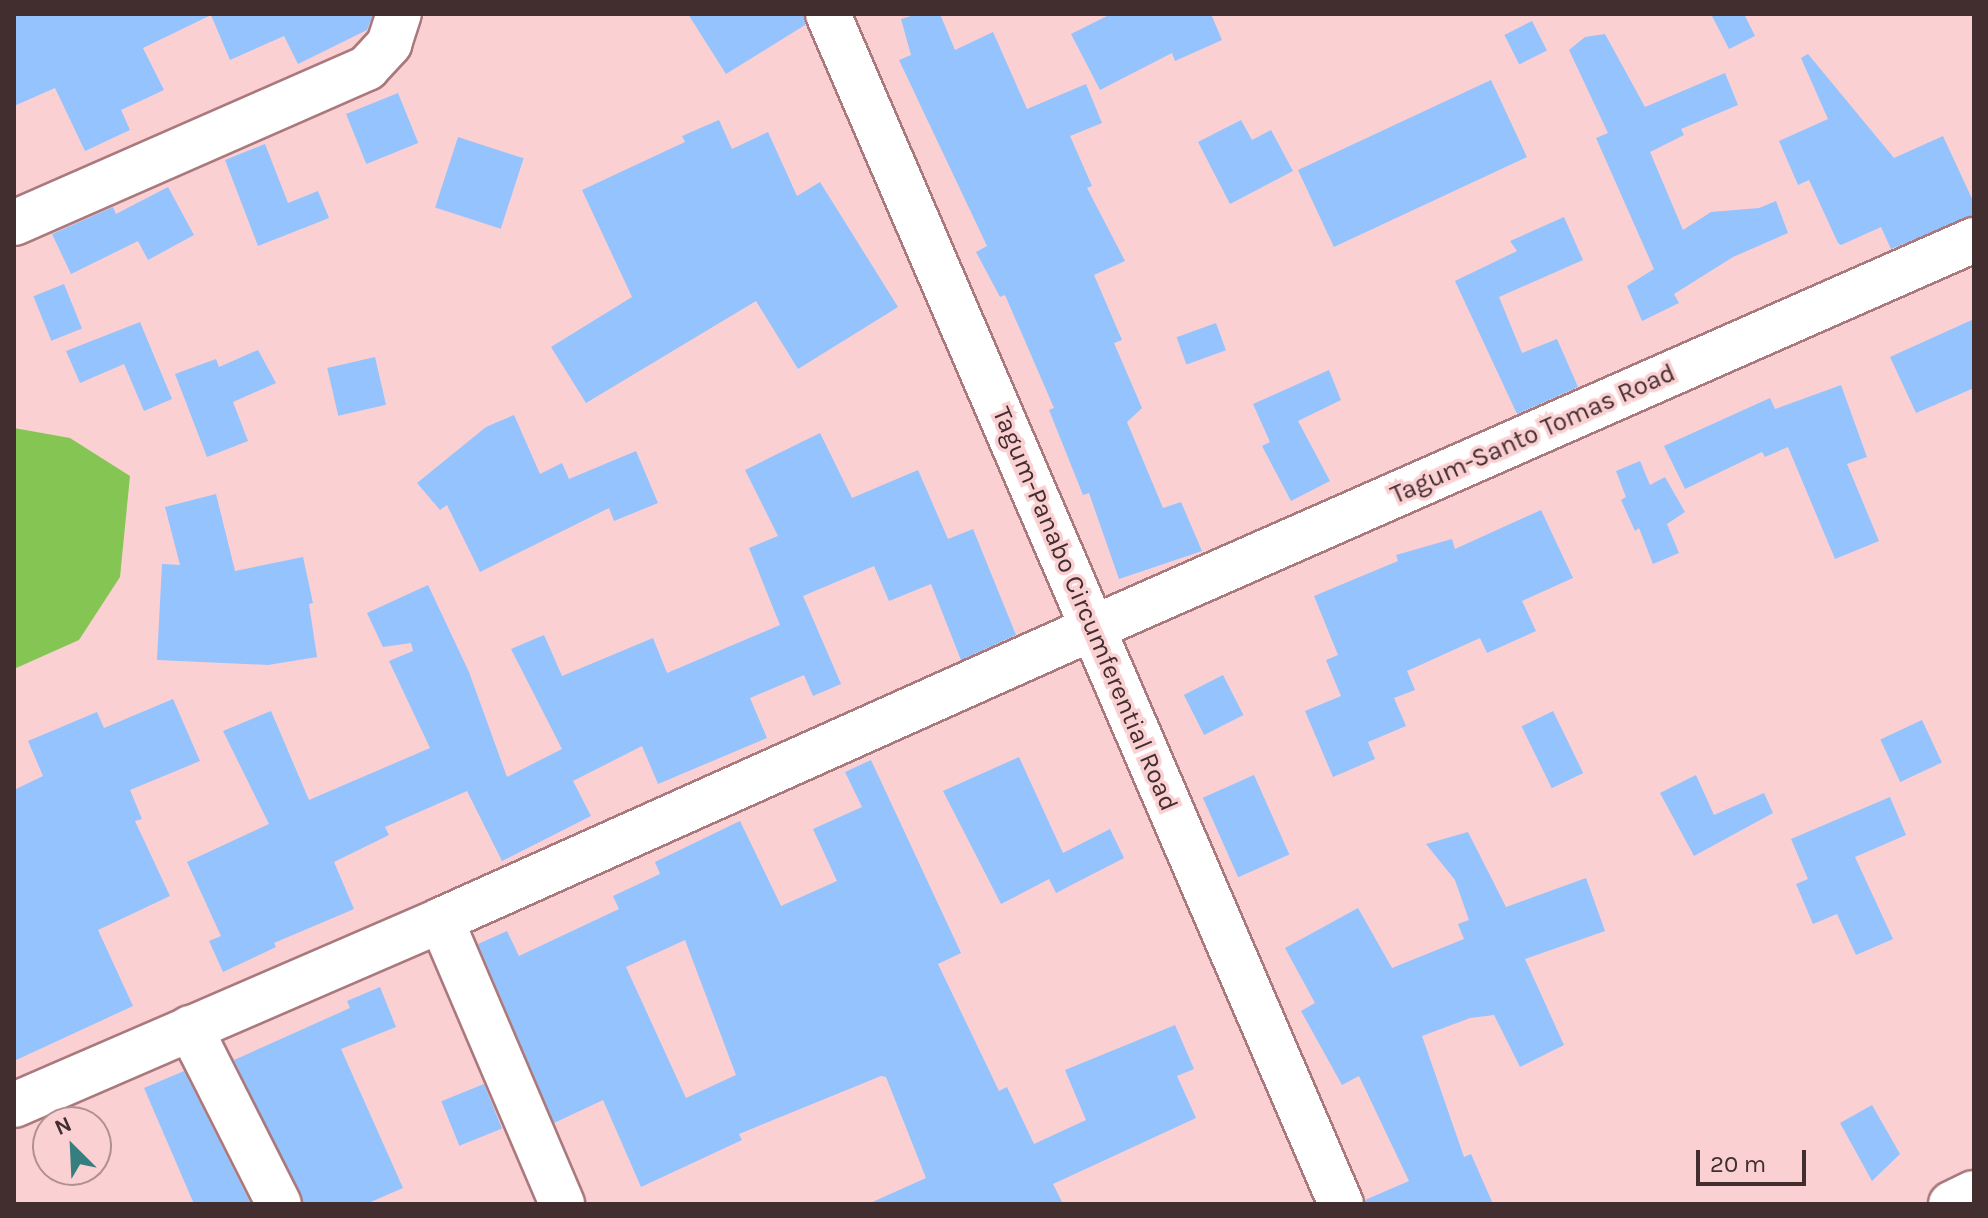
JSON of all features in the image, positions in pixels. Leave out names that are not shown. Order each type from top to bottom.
[{"type":"main road","points":[[14,223],[367,68],[389,44],[399,14]]},
{"type":"main road","name":"Tagum-Panabo Circumferential Road","points":[[828,14],[1341,1204]]},
{"type":"main road","name":"Tagum-Santo Tomas Road","points":[[14,1105],[441,920],[1093,628],[1974,240]]},
{"type":"main road","points":[[441,920],[562,1204]]},
{"type":"main road","points":[[190,1028],[279,1204]]},
{"type":"main road","points":[[1951,1204],[1974,1193]]},
{"type":"green space","points":[[14,428],[70,438],[130,476],[120,577],[79,640],[14,669]]},
{"type":"building","points":[[14,14],[373,14],[367,30],[298,64],[284,36],[230,60],[211,15],[143,48],[164,90],[121,110],[130,130],[85,151],[55,88],[14,106]]},
{"type":"building","points":[[688,14],[804,14],[805,25],[726,74]]},
{"type":"building","points":[[918,14],[940,14],[955,50],[993,32],[1027,109],[1086,84],[1102,123],[1070,136],[1092,186],[1087,188],[1125,261],[1094,275],[1122,340],[1114,343],[1142,408],[1127,422],[1163,508],[1181,502],[1202,551],[1119,579],[1089,493],[1083,495],[1049,410],[1054,408],[1005,295],[1000,297],[976,252],[987,246],[899,60],[911,55],[901,19]]},
{"type":"building","points":[[1111,14],[1211,14],[1222,40],[1175,61],[1172,53],[1100,90],[1071,34]]},
{"type":"building","points":[[1711,14],[1744,14],[1755,36],[1729,49]]},
{"type":"building","points":[[1532,21],[1547,50],[1519,64],[1504,35]]},
{"type":"building","points":[[1605,34],[1645,107],[1725,73],[1738,105],[1681,129],[1684,135],[1650,152],[1683,230],[1711,212],[1759,208],[1776,201],[1788,233],[1733,257],[1674,294],[1679,303],[1642,321],[1627,286],[1654,269],[1596,138],[1608,133],[1569,50],[1585,37]]},
{"type":"building","points":[[1808,54],[1894,158],[1943,136],[1974,203],[1974,215],[1891,249],[1881,227],[1841,245],[1838,243],[1809,180],[1798,185],[1779,141],[1828,119],[1801,58]]},
{"type":"building","points":[[1491,80],[1527,157],[1334,247],[1298,170]]},
{"type":"building","points":[[398,93],[418,143],[366,164],[346,114]]},
{"type":"building","points":[[719,120],[732,149],[768,132],[797,196],[820,182],[898,307],[798,369],[756,301],[586,403],[551,347],[632,297],[582,190],[685,142],[682,136]]},
{"type":"building","points":[[1241,120],[1252,140],[1271,130],[1293,171],[1230,204],[1198,142]]},
{"type":"building","points":[[458,137],[524,158],[501,229],[435,207]]},
{"type":"building","points":[[265,144],[288,203],[318,191],[329,218],[258,246],[225,160]]},
{"type":"building","points":[[168,187],[194,235],[148,260],[138,241],[71,274],[52,234],[113,207],[116,214]]},
{"type":"building","points":[[1564,217],[1583,260],[1499,297],[1522,353],[1557,339],[1578,387],[1517,414],[1455,281],[1517,251],[1510,241]]},
{"type":"building","points":[[64,284],[82,329],[51,341],[33,296]]},
{"type":"building","points":[[1974,319],[1974,388],[1916,413],[1890,357]]},
{"type":"building","points":[[140,322],[172,399],[144,411],[124,364],[80,383],[66,351]]},
{"type":"building","points":[[1216,323],[1226,350],[1186,365],[1177,337]]},
{"type":"building","points":[[258,350],[276,383],[233,402],[248,441],[207,457],[175,374],[216,359],[219,367]]},
{"type":"building","points":[[375,357],[386,405],[338,416],[327,368]]},
{"type":"building","points":[[1329,370],[1341,400],[1298,421],[1330,481],[1291,501],[1262,446],[1270,442],[1253,404]]},
{"type":"building","points":[[1841,385],[1867,457],[1847,464],[1879,541],[1835,559],[1788,447],[1765,457],[1762,452],[1685,489],[1664,446],[1770,398],[1775,409]]},
{"type":"building","points":[[514,415],[540,474],[562,463],[569,479],[636,451],[658,503],[614,521],[609,508],[480,572],[447,505],[440,510],[417,483],[486,427]]},
{"type":"building","points":[[820,433],[852,498],[918,470],[948,539],[973,529],[1016,635],[961,660],[931,584],[889,601],[874,566],[803,596],[841,684],[813,696],[804,675],[750,698],[767,738],[658,784],[642,746],[573,781],[591,816],[502,861],[467,791],[385,827],[389,835],[334,862],[354,909],[274,943],[276,947],[223,972],[209,941],[221,936],[187,862],[269,824],[223,731],[271,711],[309,800],[430,748],[389,661],[413,651],[411,643],[383,647],[367,613],[428,585],[469,672],[507,777],[562,749],[511,649],[544,635],[562,676],[653,638],[667,673],[780,625],[749,548],[778,536],[745,470]]},
{"type":"building","points":[[1640,461],[1650,485],[1665,477],[1685,512],[1667,524],[1679,553],[1653,564],[1639,528],[1635,531],[1621,500],[1626,497],[1616,471]]},
{"type":"building","points":[[216,494],[235,571],[303,557],[313,603],[309,604],[317,657],[268,665],[157,660],[162,564],[180,565],[165,507]]},
{"type":"building","points":[[1541,510],[1573,578],[1522,601],[1536,631],[1487,653],[1480,638],[1407,671],[1415,690],[1394,698],[1406,726],[1368,742],[1375,759],[1333,777],[1305,711],[1341,696],[1326,660],[1338,655],[1314,596],[1398,561],[1396,555],[1452,539],[1455,549]]},
{"type":"building","points":[[1223,675],[1243,715],[1204,735],[1184,695]]},
{"type":"building","points":[[173,699],[200,761],[130,790],[142,819],[135,821],[170,896],[98,930],[133,1006],[14,1061],[14,790],[43,776],[28,741],[97,712],[104,728]]},
{"type":"building","points":[[1553,711],[1583,773],[1552,788],[1522,726]]},
{"type":"building","points":[[1922,720],[1942,763],[1900,782],[1880,739]]},
{"type":"building","points":[[1019,757],[1063,853],[1110,829],[1124,858],[1056,893],[1049,879],[1001,904],[943,791]]},
{"type":"building","points":[[871,760],[961,953],[938,964],[999,1091],[1007,1087],[1034,1144],[1086,1120],[1065,1070],[1175,1025],[1194,1069],[1177,1076],[1196,1118],[1053,1184],[1063,1204],[868,1204],[926,1178],[886,1077],[881,1076],[739,1134],[742,1140],[641,1187],[603,1100],[554,1123],[478,944],[507,931],[519,956],[619,909],[613,896],[660,874],[655,862],[740,821],[781,906],[837,881],[813,829],[862,807],[845,772]],"holes":[[[685,940],[736,1075],[686,1098],[626,967]]]},
{"type":"building","points":[[1254,775],[1289,854],[1238,877],[1203,798]]},
{"type":"building","points":[[1696,775],[1714,815],[1764,793],[1773,813],[1694,856],[1660,793]]},
{"type":"building","points":[[1890,797],[1906,835],[1855,857],[1893,939],[1856,955],[1837,914],[1813,924],[1796,884],[1808,879],[1791,839]]},
{"type":"building","points":[[1468,832],[1506,907],[1586,878],[1605,931],[1525,959],[1564,1045],[1520,1067],[1494,1015],[1470,1018],[1422,1036],[1464,1157],[1471,1154],[1493,1204],[1366,1204],[1365,1200],[1409,1181],[1359,1076],[1342,1085],[1301,1011],[1315,1003],[1285,948],[1358,908],[1392,968],[1464,939],[1458,924],[1469,920],[1455,880],[1426,844]]},
{"type":"building","points":[[380,987],[396,1027],[341,1049],[403,1188],[366,1204],[304,1204],[234,1060],[350,1008],[347,1001]]},
{"type":"building","points":[[184,1071],[251,1204],[194,1204],[144,1088]]},
{"type":"building","points":[[484,1084],[502,1129],[459,1146],[441,1101]]},
{"type":"building","points":[[1872,1105],[1900,1154],[1872,1181],[1840,1123]]}]
